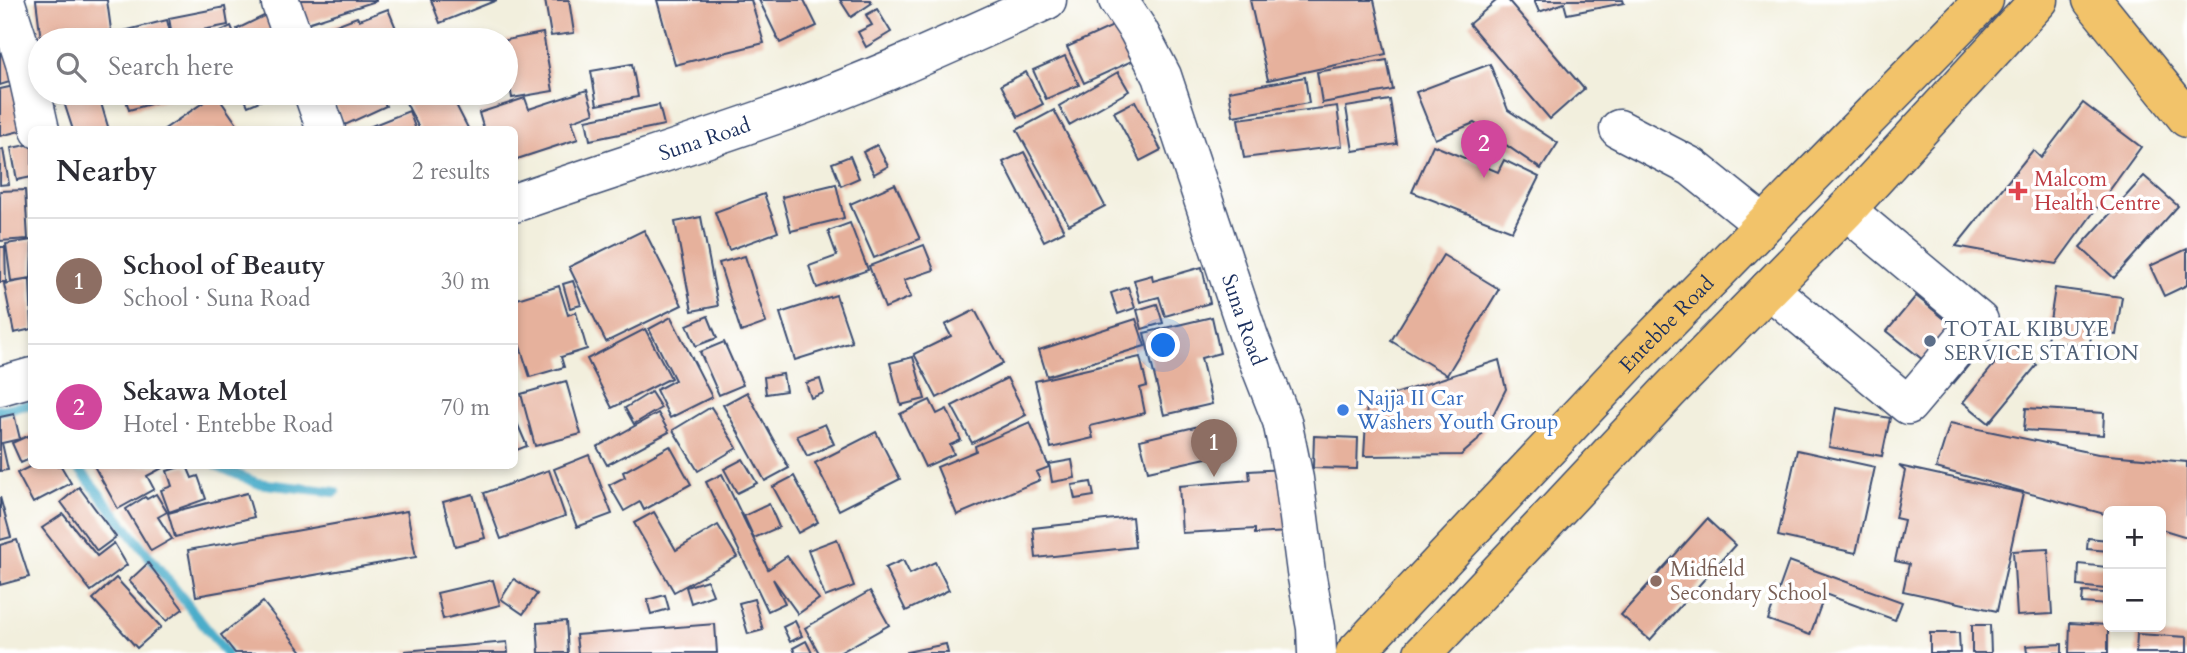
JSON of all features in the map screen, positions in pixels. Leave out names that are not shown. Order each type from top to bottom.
[{"type":"main road","name":"Entebbe Road","points":[[1355,653],[1637,354],[1984,0]]},
{"type":"main road","points":[[1423,653],[1668,392],[1846,210],[2039,0]]},
{"type":"main road","points":[[2104,3],[2187,118]]},
{"type":"street","points":[[5,0],[28,76]]},
{"type":"street","name":"Suna Road","points":[[518,202],[774,116],[948,46],[1047,0]]},
{"type":"street","name":"Suna Road","points":[[1118,0],[1138,30],[1162,76],[1249,337],[1282,421],[1294,479],[1306,572],[1317,628],[1317,653]]},
{"type":"street","points":[[281,4],[290,28]]},
{"type":"street","points":[[34,105],[39,126]]},
{"type":"street","points":[[317,105],[325,126]]},
{"type":"street","points":[[1619,129],[1692,167],[1763,224]]},
{"type":"street","points":[[1769,289],[1908,405],[1979,321],[1846,210]]},
{"type":"street","points":[[0,386],[28,378]]},
{"type":"building","points":[[36,0],[107,0],[111,28],[40,28]]},
{"type":"building","points":[[293,0],[376,0],[376,1],[301,25]]},
{"type":"building","points":[[431,0],[497,0],[440,23]]},
{"type":"building","points":[[545,0],[569,0],[574,33],[551,36]]},
{"type":"building","points":[[657,0],[751,0],[764,43],[675,65]]},
{"type":"building","points":[[759,0],[804,0],[817,26],[780,43]]},
{"type":"building","points":[[840,0],[870,0],[872,3],[851,17]]},
{"type":"building","points":[[1250,0],[1374,0],[1386,54],[1268,80]]},
{"type":"building","points":[[1497,0],[1508,0],[1584,89],[1550,119],[1469,24]]},
{"type":"building","points":[[1534,0],[1623,0],[1624,3],[1567,14],[1564,3],[1539,12]]},
{"type":"building","points":[[225,7],[228,25],[213,28],[171,28],[169,18]]},
{"type":"building","points":[[388,9],[396,28],[328,28],[357,17],[359,20]]},
{"type":"building","points":[[877,9],[891,32],[866,47],[858,32],[872,25],[866,15]]},
{"type":"building","points":[[272,12],[280,28],[239,28]]},
{"type":"building","points":[[167,20],[169,28],[136,28]]},
{"type":"building","points":[[1115,25],[1132,61],[1084,83],[1067,47]]},
{"type":"building","points":[[0,27],[26,77],[0,85]]},
{"type":"building","points":[[543,33],[553,91],[518,97],[518,38]]},
{"type":"building","points":[[1065,56],[1079,85],[1046,99],[1033,70]]},
{"type":"building","points":[[1387,60],[1393,90],[1322,103],[1317,72]]},
{"type":"building","points":[[632,64],[638,97],[597,105],[591,71]]},
{"type":"building","points":[[1490,64],[1508,110],[1558,143],[1541,169],[1474,123],[1435,139],[1416,92]]},
{"type":"building","points":[[1026,72],[1043,104],[1018,117],[1001,85]]},
{"type":"building","points":[[1118,72],[1129,91],[1069,125],[1059,106]]},
{"type":"building","points":[[1305,77],[1309,103],[1233,116],[1229,91]]},
{"type":"building","points":[[14,86],[24,130],[0,136],[0,89]]},
{"type":"building","points":[[587,90],[594,113],[572,121],[578,139],[518,159],[518,126],[483,126],[479,113],[504,105],[518,105],[518,100],[525,98],[529,109]]},
{"type":"building","points":[[1390,100],[1397,144],[1353,151],[1346,107]]},
{"type":"building","points":[[1135,101],[1161,150],[1140,161],[1114,112]]},
{"type":"building","points":[[2083,103],[2141,147],[2056,264],[1956,246],[2033,150],[2041,158]]},
{"type":"building","points":[[65,105],[102,105],[108,126],[72,126]]},
{"type":"building","points":[[128,105],[147,105],[129,110]]},
{"type":"building","points":[[200,105],[224,105],[238,126],[169,126]]},
{"type":"building","points":[[335,105],[386,105],[386,106],[345,125]]},
{"type":"building","points":[[407,105],[456,105],[467,126],[418,126]]},
{"type":"building","points":[[659,105],[664,125],[590,140],[586,120]]},
{"type":"building","points":[[1337,106],[1342,146],[1244,158],[1238,119]]},
{"type":"building","points":[[1054,110],[1105,206],[1069,225],[1017,130]]},
{"type":"building","points":[[409,111],[415,126],[372,126]]},
{"type":"building","points":[[28,145],[28,178],[17,180],[11,148]]},
{"type":"building","points":[[877,145],[888,166],[874,174],[863,152]]},
{"type":"building","points":[[1433,145],[1498,172],[1504,160],[1539,177],[1512,231],[1412,192]]},
{"type":"building","points":[[3,149],[9,184],[0,185],[0,150]]},
{"type":"building","points":[[1024,152],[1064,231],[1044,241],[1003,162]]},
{"type":"building","points":[[850,156],[859,178],[841,186],[832,163]]},
{"type":"building","points":[[2144,176],[2178,206],[2114,278],[2080,247]]},
{"type":"building","points":[[836,184],[844,218],[791,231],[782,197]]},
{"type":"building","points":[[895,184],[920,239],[874,258],[850,204]]},
{"type":"building","points":[[25,190],[28,239],[0,241],[0,191]]},
{"type":"building","points":[[764,194],[778,232],[729,250],[715,212]]},
{"type":"building","points":[[701,217],[718,306],[692,311],[675,222]]},
{"type":"building","points":[[850,223],[868,270],[817,288],[809,266],[837,256],[828,231]]},
{"type":"building","points":[[644,230],[682,305],[606,342],[569,267]]},
{"type":"building","points":[[28,241],[28,278],[11,281],[6,244]]},
{"type":"building","points":[[924,245],[934,270],[904,280],[911,297],[885,308],[869,266]]},
{"type":"building","points":[[0,247],[5,247],[6,282],[0,282]]},
{"type":"building","points":[[2187,249],[2187,285],[2164,296],[2150,266]]},
{"type":"building","points":[[1443,255],[1499,289],[1447,375],[1391,341]]},
{"type":"building","points":[[745,256],[766,323],[741,332],[719,263]]},
{"type":"building","points":[[1202,267],[1210,303],[1165,316],[1159,297],[1140,302],[1134,280],[1152,275],[1153,281]]},
{"type":"building","points":[[28,279],[28,330],[14,333],[4,284]]},
{"type":"building","points":[[573,281],[581,305],[570,308],[563,284]]},
{"type":"building","points":[[559,286],[568,315],[576,312],[587,349],[561,357],[564,367],[530,377],[518,340],[518,299]]},
{"type":"building","points":[[1128,287],[1135,308],[1118,314],[1111,293]]},
{"type":"building","points":[[2055,288],[2122,297],[2116,335],[2092,332],[2089,347],[2047,340]]},
{"type":"building","points":[[836,295],[852,342],[795,360],[780,313]]},
{"type":"building","points":[[1916,296],[1982,349],[1953,384],[1887,331]]},
{"type":"building","points":[[1157,304],[1163,323],[1142,329],[1137,310]]},
{"type":"building","points":[[975,310],[1003,363],[937,398],[914,354],[951,336],[945,325]]},
{"type":"building","points":[[708,316],[717,338],[696,346],[687,325]]},
{"type":"building","points":[[671,317],[712,397],[670,418],[656,390],[675,380],[649,329]]},
{"type":"building","points":[[1212,317],[1220,353],[1201,358],[1212,404],[1164,415],[1144,333]]},
{"type":"building","points":[[1136,319],[1145,346],[1047,376],[1039,350]]},
{"type":"building","points":[[645,329],[671,378],[612,408],[587,359]]},
{"type":"building","points":[[724,342],[743,385],[719,395],[700,352]]},
{"type":"building","points":[[2010,345],[2037,365],[1989,423],[1963,402]]},
{"type":"building","points":[[913,357],[925,399],[901,405],[890,363]]},
{"type":"building","points":[[1140,357],[1147,386],[1140,388],[1145,413],[1090,426],[1093,438],[1051,448],[1035,381]]},
{"type":"building","points":[[1499,360],[1506,389],[1489,423],[1476,442],[1461,455],[1364,456],[1367,403]]},
{"type":"building","points":[[783,374],[786,391],[766,394],[764,377]]},
{"type":"building","points":[[1007,378],[1026,415],[972,443],[952,406]]},
{"type":"building","points":[[820,379],[824,393],[811,398],[806,383]]},
{"type":"building","points":[[566,381],[581,434],[535,446],[521,394]]},
{"type":"building","points":[[651,392],[661,408],[634,424],[625,408]]},
{"type":"building","points":[[747,392],[789,468],[765,481],[723,405]]},
{"type":"building","points":[[930,400],[937,414],[947,409],[961,440],[950,445],[954,454],[925,467],[900,414]]},
{"type":"building","points":[[711,407],[737,448],[698,471],[673,430]]},
{"type":"building","points":[[1836,408],[1890,418],[1882,456],[1829,447]]},
{"type":"building","points":[[2026,408],[2104,413],[2103,435],[2024,430]]},
{"type":"building","points":[[658,413],[669,432],[607,465],[597,447]]},
{"type":"building","points":[[14,414],[20,439],[2,443],[8,470],[0,471],[0,417]]},
{"type":"building","points":[[1030,422],[1049,467],[1036,472],[1040,480],[957,515],[937,467],[976,451],[975,446]]},
{"type":"building","points":[[1216,422],[1224,454],[1148,471],[1140,440]]},
{"type":"building","points":[[1950,423],[2098,454],[2187,462],[2187,537],[2166,531],[2166,506],[2103,506],[2103,514],[1936,468]]},
{"type":"building","points":[[825,424],[834,444],[807,456],[797,436]]},
{"type":"building","points":[[518,425],[527,446],[518,449]]},
{"type":"building","points":[[876,432],[900,479],[839,510],[815,463]]},
{"type":"building","points":[[28,436],[28,460],[21,463],[12,443]]},
{"type":"building","points":[[1314,436],[1358,438],[1357,469],[1313,468]]},
{"type":"building","points":[[670,446],[691,484],[644,510],[640,502],[624,511],[609,485],[625,477],[623,472]]},
{"type":"building","points":[[1797,450],[1875,467],[1856,553],[1778,536]]},
{"type":"building","points":[[589,455],[612,514],[577,527],[554,469]]},
{"type":"building","points":[[743,459],[757,483],[737,493],[724,469]]},
{"type":"building","points":[[1072,460],[1075,478],[1052,482],[1049,464]]},
{"type":"building","points":[[1899,466],[2023,493],[1997,611],[1903,591],[1909,564],[1895,561],[1904,520],[1895,518],[1905,471]]},
{"type":"building","points":[[28,468],[63,469],[71,483],[33,503],[17,473]]},
{"type":"building","points":[[96,469],[160,469],[147,476],[154,489],[118,509]]},
{"type":"building","points":[[188,469],[192,478],[198,476],[206,499],[169,512],[161,490],[172,486],[167,471]]},
{"type":"building","points":[[1284,469],[1289,532],[1255,534],[1255,529],[1182,533],[1179,486],[1250,480],[1249,471]]},
{"type":"building","points":[[549,470],[565,516],[501,539],[484,493]]},
{"type":"building","points":[[722,474],[768,569],[787,556],[819,599],[798,614],[773,579],[785,603],[768,611],[706,482]]},
{"type":"building","points":[[794,476],[818,522],[798,533],[773,487]]},
{"type":"building","points":[[1091,482],[1094,496],[1075,499],[1072,485]]},
{"type":"building","points":[[79,487],[116,537],[97,551],[61,502]]},
{"type":"building","points":[[247,493],[254,517],[175,537],[168,513]]},
{"type":"building","points":[[156,494],[167,512],[158,517],[172,539],[151,551],[126,509],[145,497],[147,499]]},
{"type":"building","points":[[473,494],[485,538],[455,546],[443,502]]},
{"type":"building","points":[[0,497],[11,537],[0,540]]},
{"type":"building","points":[[769,504],[779,527],[754,538],[744,516]]},
{"type":"building","points":[[407,511],[416,557],[196,596],[188,550]]},
{"type":"building","points":[[654,512],[676,550],[718,525],[737,557],[674,592],[634,523]]},
{"type":"building","points":[[63,514],[97,556],[114,543],[127,565],[91,591],[42,528]]},
{"type":"building","points":[[1132,517],[1135,547],[1036,558],[1033,528]]},
{"type":"building","points":[[1707,519],[1735,545],[1650,640],[1621,615]]},
{"type":"building","points":[[2088,538],[2103,540],[2103,551],[2087,549]]},
{"type":"building","points":[[837,539],[854,586],[825,597],[808,550]]},
{"type":"building","points":[[17,540],[29,577],[0,585],[0,545]]},
{"type":"building","points":[[2048,549],[2052,614],[2017,616],[2013,551]]},
{"type":"building","points":[[903,560],[910,574],[935,562],[949,590],[906,611],[885,568]]},
{"type":"building","points":[[1789,561],[1902,602],[1895,620],[1825,594],[1810,635],[1768,620]]},
{"type":"building","points":[[148,563],[183,609],[166,621],[129,581]]},
{"type":"building","points":[[2079,564],[2103,567],[2103,589],[2078,586]]},
{"type":"building","points":[[116,578],[161,627],[137,648],[93,599]]},
{"type":"building","points":[[514,579],[537,594],[523,614],[501,599]]},
{"type":"building","points":[[493,580],[500,605],[443,619],[437,593]]},
{"type":"building","points":[[707,580],[713,595],[691,603],[686,587]]},
{"type":"building","points":[[870,591],[889,625],[839,653],[819,653],[805,628]]},
{"type":"building","points":[[2083,592],[2103,593],[2103,605],[2082,603]]},
{"type":"building","points":[[665,595],[669,609],[651,614],[647,600]]},
{"type":"building","points":[[754,599],[763,630],[748,634],[739,603]]},
{"type":"building","points":[[263,602],[303,653],[235,653],[221,635]]},
{"type":"building","points":[[566,621],[568,653],[539,653],[537,623]]},
{"type":"building","points":[[795,621],[802,636],[790,642],[783,627]]},
{"type":"building","points":[[2070,623],[2103,625],[2103,632],[2108,632],[2108,653],[2069,653]]},
{"type":"building","points":[[715,624],[717,653],[578,653],[576,635]]},
{"type":"building","points":[[1972,625],[1990,625],[1991,653],[1972,653]]},
{"type":"building","points":[[1930,633],[1959,633],[1960,653],[1930,653]]},
{"type":"building","points":[[2137,634],[2187,637],[2187,653],[2136,653]]},
{"type":"building","points":[[806,641],[812,653],[795,653],[793,648]]},
{"type":"building","points":[[507,642],[508,653],[405,653],[405,651]]},
{"type":"building","points":[[946,644],[948,653],[906,653],[906,652]]},
{"type":"building","points":[[2062,644],[2062,653],[2027,653],[2026,646]]},
{"type":"waterway","points":[[0,410],[28,405]]},
{"type":"waterway","points":[[79,469],[226,653]]},
{"type":"waterway","points":[[225,469],[257,483],[335,492]]},
{"type":"place","name":"Sekawa Motel","points":[[1484,178]]},
{"type":"place","name":"Malcom Health Centre","points":[[2018,191]]},
{"type":"place","name":"TOTAL KIBUYE SERVICE STATION","points":[[1930,341]]},
{"type":"place","name":"Najja II Car Washers Youth Group","points":[[1343,410]]},
{"type":"place","name":"School of Beauty","points":[[1214,477]]},
{"type":"place","name":"Midfield Secondary School","points":[[1656,581]]}]
